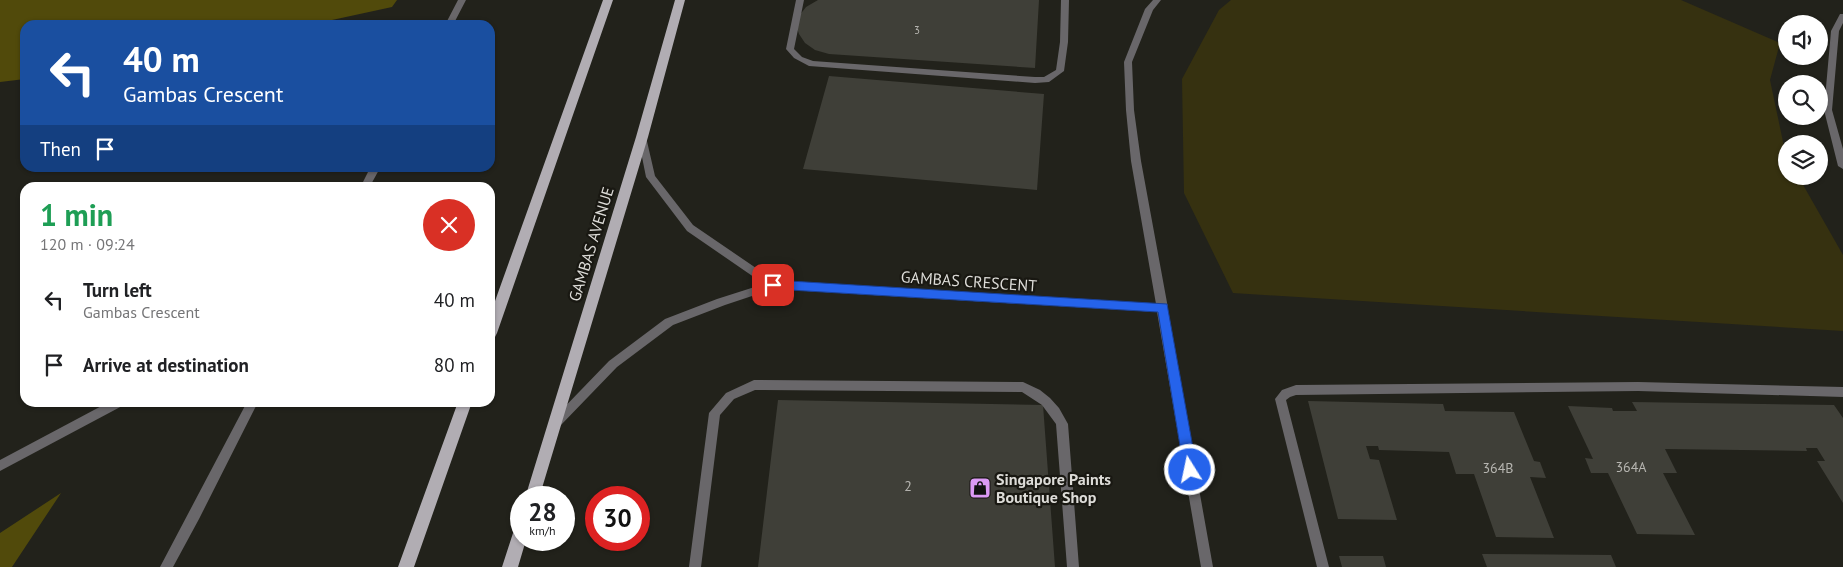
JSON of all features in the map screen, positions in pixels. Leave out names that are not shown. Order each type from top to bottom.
[{"type":"main road","points":[[495,318],[608,0]]},
{"type":"main road","name":"GAMBAS AVENUE","points":[[536,486],[642,138],[680,0]]},
{"type":"main road","points":[[406,567],[463,407]]},
{"type":"main road","points":[[510,567],[515,551]]},
{"type":"street","points":[[452,20],[462,0]]},
{"type":"street","points":[[800,0],[790,49],[794,55],[812,64],[1046,80],[1055,76],[1060,71],[1064,42],[1065,0]]},
{"type":"street","points":[[1157,0],[1149,9],[1128,62],[1130,110],[1136,161],[1208,567]]},
{"type":"street","points":[[1843,16],[1835,32],[1828,110],[1843,166]]},
{"type":"street","points":[[642,138],[651,176],[690,228],[773,285]]},
{"type":"street","name":"GAMBAS CRESCENT","points":[[555,424],[613,364],[668,322],[773,285],[1163,308]]},
{"type":"street","points":[[694,567],[715,413],[730,396],[754,385],[1023,387],[1040,394],[1055,410],[1062,424],[1073,567]]},
{"type":"street","points":[[1323,567],[1280,400],[1286,393],[1296,390],[1570,388],[1843,392]]},
{"type":"street","points":[[0,466],[111,407]]},
{"type":"street","points":[[166,567],[250,407]]},
{"type":"shaded area","points":[[0,0],[397,0],[392,7],[332,20],[20,20],[20,80],[0,82]]},
{"type":"shaded area","points":[[1231,0],[1681,0],[1778,42],[1778,50],[1770,80],[1782,135],[1778,135],[1778,185],[1803,185],[1843,255],[1843,331],[1233,293],[1184,193],[1182,79],[1219,10]]},
{"type":"shaded area","points":[[61,493],[12,567],[0,567],[0,533]]},
{"type":"building","points":[[818,0],[1039,0],[1035,68],[829,54],[815,50],[805,43],[796,25],[799,16],[806,7]]},
{"type":"building","points":[[829,76],[1044,94],[1037,190],[803,169]]},
{"type":"building","points":[[778,400],[1043,405],[1055,567],[758,567]]},
{"type":"building","points":[[1308,401],[1443,404],[1445,411],[1514,412],[1534,461],[1540,462],[1546,478],[1530,477],[1554,538],[1496,537],[1474,474],[1456,474],[1449,452],[1379,450],[1378,446],[1366,446],[1370,459],[1379,460],[1397,520],[1338,519]]},
{"type":"building","points":[[1632,402],[1834,405],[1843,418],[1843,503],[1817,461],[1825,461],[1817,448],[1806,448],[1807,451],[1665,449],[1677,473],[1663,473],[1695,535],[1637,534],[1608,473],[1591,473],[1585,458],[1593,459],[1568,406],[1612,408],[1613,411],[1637,411]]},
{"type":"building","points":[[1482,554],[1611,555],[1616,567],[1487,567]]},
{"type":"building","points":[[1339,556],[1383,556],[1386,567],[1342,567]]},
{"type":"place","name":"Singapore Paints Boutique Shop","points":[[980,488]]},
{"type":"route","points":[[773,285],[1163,308],[1190,470]]}]
